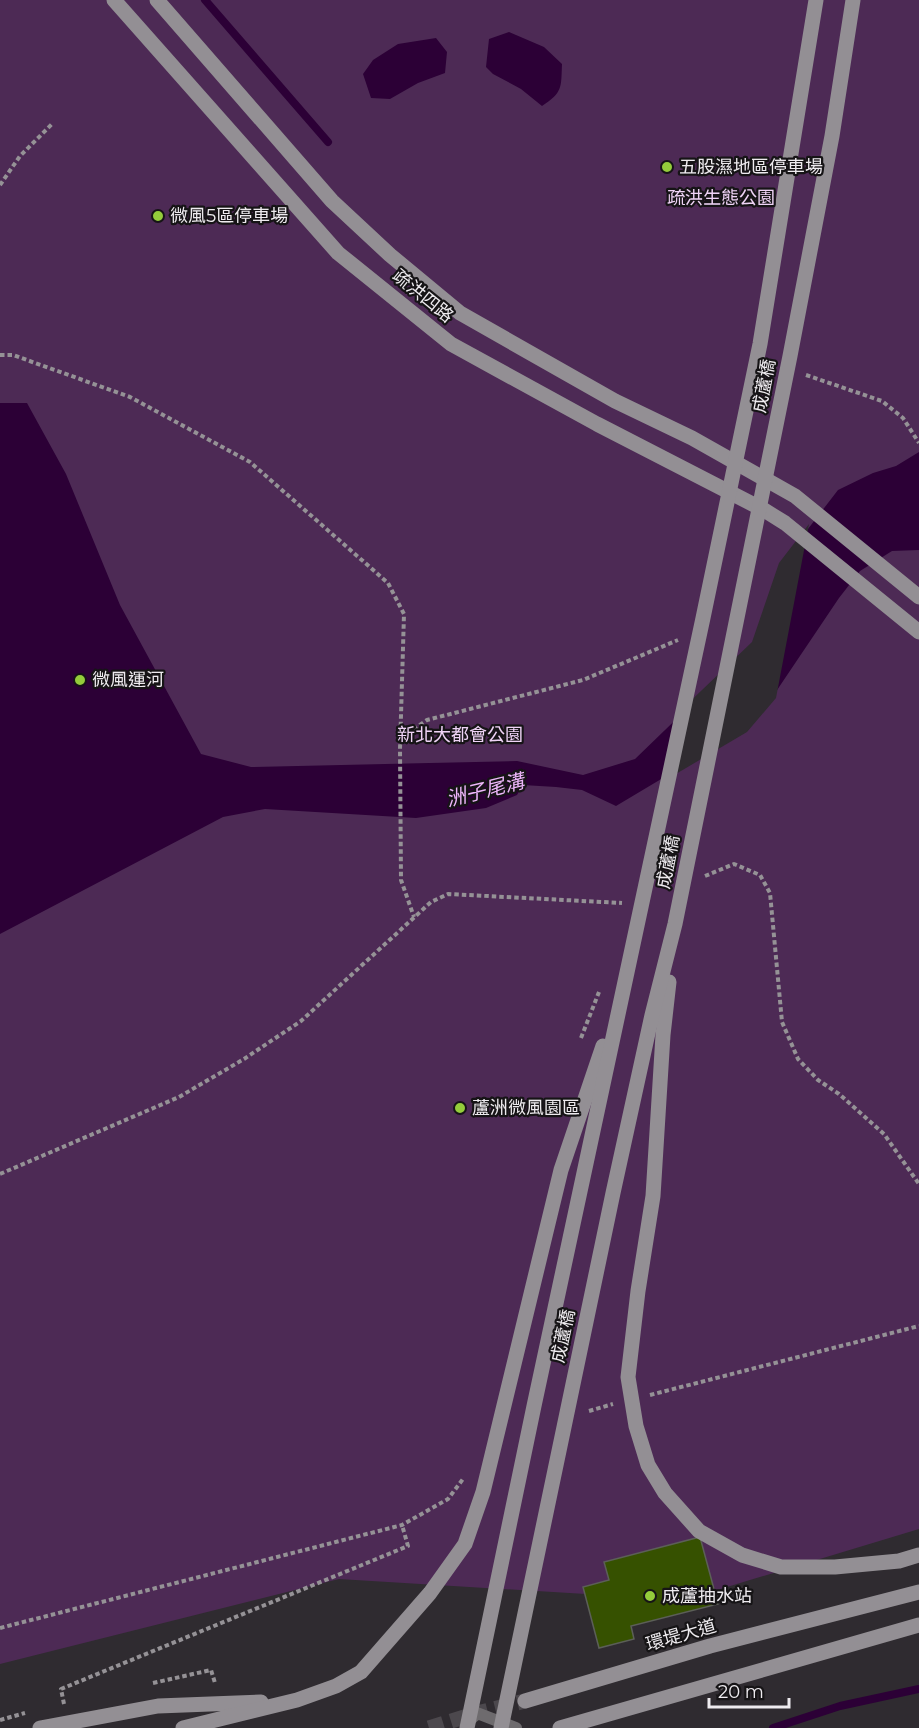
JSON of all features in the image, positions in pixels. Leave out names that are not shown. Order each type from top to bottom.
[{"type":"main road","name":"疏洪四路","points":[[114,0],[338,252],[451,344],[785,523],[919,632]]},
{"type":"main road","name":"疏洪四路","points":[[157,0],[332,201],[390,255],[460,313],[615,401],[692,438],[795,496],[919,597]]},
{"type":"main road","name":"成蘆橋","points":[[465,1728],[760,344],[816,0]]},
{"type":"main road","name":"成蘆橋","points":[[501,1728],[616,1182],[675,924],[795,333],[832,136],[853,0]]},
{"type":"main road","points":[[183,1728],[297,1700],[336,1686],[361,1672],[430,1593],[465,1544],[483,1492],[561,1170],[615,1009],[654,849]]},
{"type":"main road","points":[[675,924],[663,1035],[653,1196],[638,1291],[628,1377],[636,1426],[648,1465],[665,1493],[699,1532],[742,1555],[781,1567],[835,1567],[899,1561],[919,1556]]},
{"type":"main road","name":"環堤大道","points":[[525,1701],[710,1646],[919,1592]]},
{"type":"main road","points":[[560,1728],[919,1624]]},
{"type":"main road","points":[[40,1728],[158,1706],[297,1700]]},
{"type":"lane","points":[[465,1728],[477,1713],[516,1728]]},
{"type":"path","points":[[0,185],[20,156],[53,123]]},
{"type":"path","points":[[0,355],[13,355],[130,397],[250,462],[388,583],[404,614],[400,738],[401,880],[414,917]]},
{"type":"path","points":[[803,375],[882,401],[903,418],[919,443]]},
{"type":"path","points":[[400,738],[427,720],[582,680],[687,634]]},
{"type":"path","points":[[702,877],[734,864],[760,875],[770,893],[782,1022],[798,1059],[818,1080],[839,1094],[884,1134],[919,1184]]},
{"type":"path","points":[[0,1174],[179,1097],[244,1059],[301,1021],[431,902],[448,894],[624,903]]},
{"type":"path","points":[[644,1396],[919,1326]]},
{"type":"path","points":[[587,1411],[621,1402]]},
{"type":"path","points":[[0,1628],[402,1525],[448,1499],[469,1471]]},
{"type":"path","points":[[64,1704],[61,1689],[408,1546],[402,1525]]},
{"type":"green space","name":"蘆洲微風園區","points":[[0,0],[919,0],[919,1529],[684,1600],[339,1579],[0,1664]]},
{"type":"water","points":[[509,32],[544,47],[562,64],[560,89],[542,106],[521,89],[493,74],[486,67],[489,39]]},
{"type":"water","points":[[436,38],[447,52],[445,73],[418,83],[390,99],[371,98],[363,74],[373,60],[398,44]]},
{"type":"water","name":"微風運河","points":[[0,403],[27,403],[66,474],[120,605],[201,754],[251,767],[517,761],[583,775],[635,759],[755,643],[781,564],[838,490],[873,473],[896,466],[919,452],[919,550],[892,551],[860,571],[839,598],[771,699],[745,729],[616,806],[582,790],[523,785],[517,795],[486,808],[416,818],[265,809],[223,817],[0,934]]},
{"type":"pier","points":[[809,524],[776,698],[747,732],[664,781],[677,714],[752,642],[779,563]]},
{"type":"building","name":"成蘆抽水站","points":[[700,1537],[718,1604],[631,1626],[634,1639],[599,1648],[583,1587],[609,1580],[604,1562]]},
{"type":"waterway","points":[[205,0],[328,142]]},
{"type":"waterway","name":"洲子尾溝","points":[[773,1728],[840,1706],[919,1689]]},
{"type":"tunnel","points":[[429,1728],[525,1701]]},
{"type":"place","name":"五股濕地區停車場","points":[[667,167]]},
{"type":"place","name":"微風5區停車場","points":[[158,216]]},
{"type":"place","name":"微風運河","points":[[80,680]]},
{"type":"place","name":"蘆洲微風園區","points":[[460,1108]]},
{"type":"place","name":"成蘆抽水站","points":[[650,1596]]},
{"type":"park label","name":"疏洪生態公園","points":[[721,198]]},
{"type":"park label","name":"新北大都會公園","points":[[460,735]]}]
